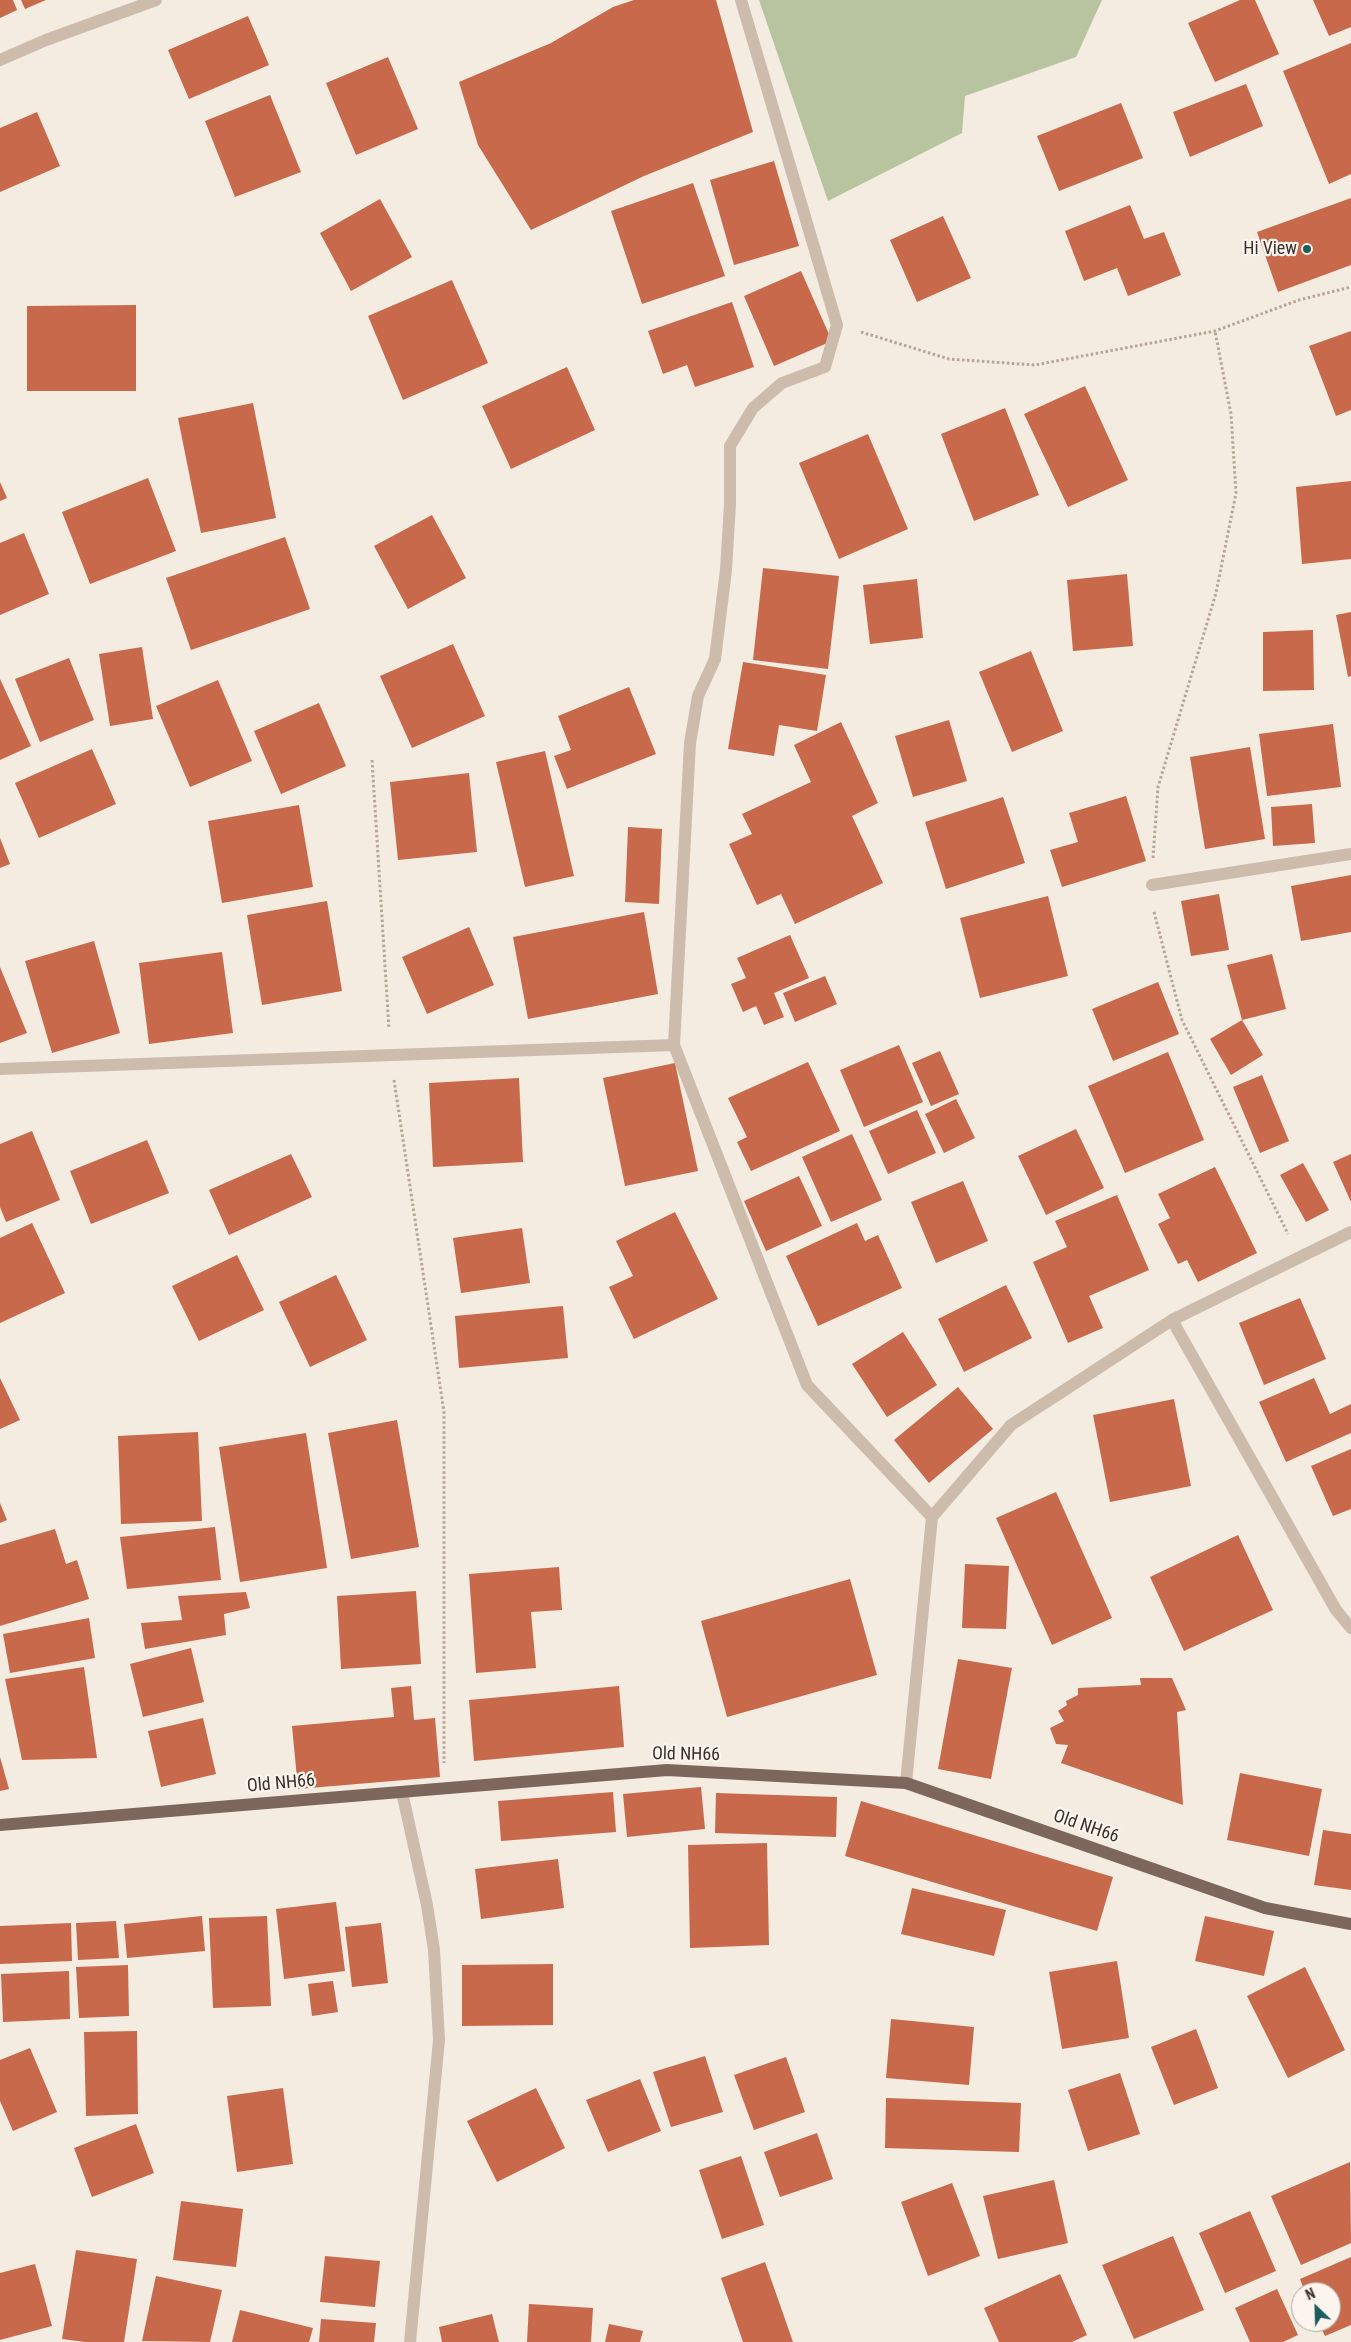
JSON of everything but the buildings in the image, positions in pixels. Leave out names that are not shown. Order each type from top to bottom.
[{"type":"main road","name":"Old NH66","points":[[0,1826],[667,1770],[906,1783],[1265,1908],[1351,1924]]},
{"type":"street","points":[[0,60],[130,5],[156,0]]},
{"type":"street","points":[[741,0],[837,325],[825,366],[782,383],[753,408],[730,446],[730,504],[726,570],[715,659],[698,696],[690,743],[674,1045],[807,1385],[932,1517]]},
{"type":"street","points":[[1152,885],[1351,854]]},
{"type":"street","points":[[0,1069],[674,1045]]},
{"type":"street","points":[[906,1783],[932,1517],[1011,1425],[1172,1320],[1351,1232]]},
{"type":"street","points":[[1172,1320],[1336,1610],[1351,1628]]},
{"type":"street","points":[[402,1792],[431,1932],[438,1992],[439,2040],[410,2342]]},
{"type":"path","points":[[837,325],[949,359],[1035,365],[1215,331],[1299,300],[1351,287]]},
{"type":"path","points":[[1215,331],[1231,414],[1236,493],[1216,593],[1158,787],[1151,900],[1182,1020],[1300,1257]]},
{"type":"path","points":[[372,760],[390,1056],[444,1412],[444,1789]]},
{"type":"green space","points":[[759,0],[1102,0],[1076,57],[965,96],[962,133],[828,201]]},
{"type":"place","name":"Hi View","points":[[1307,249]]}]
